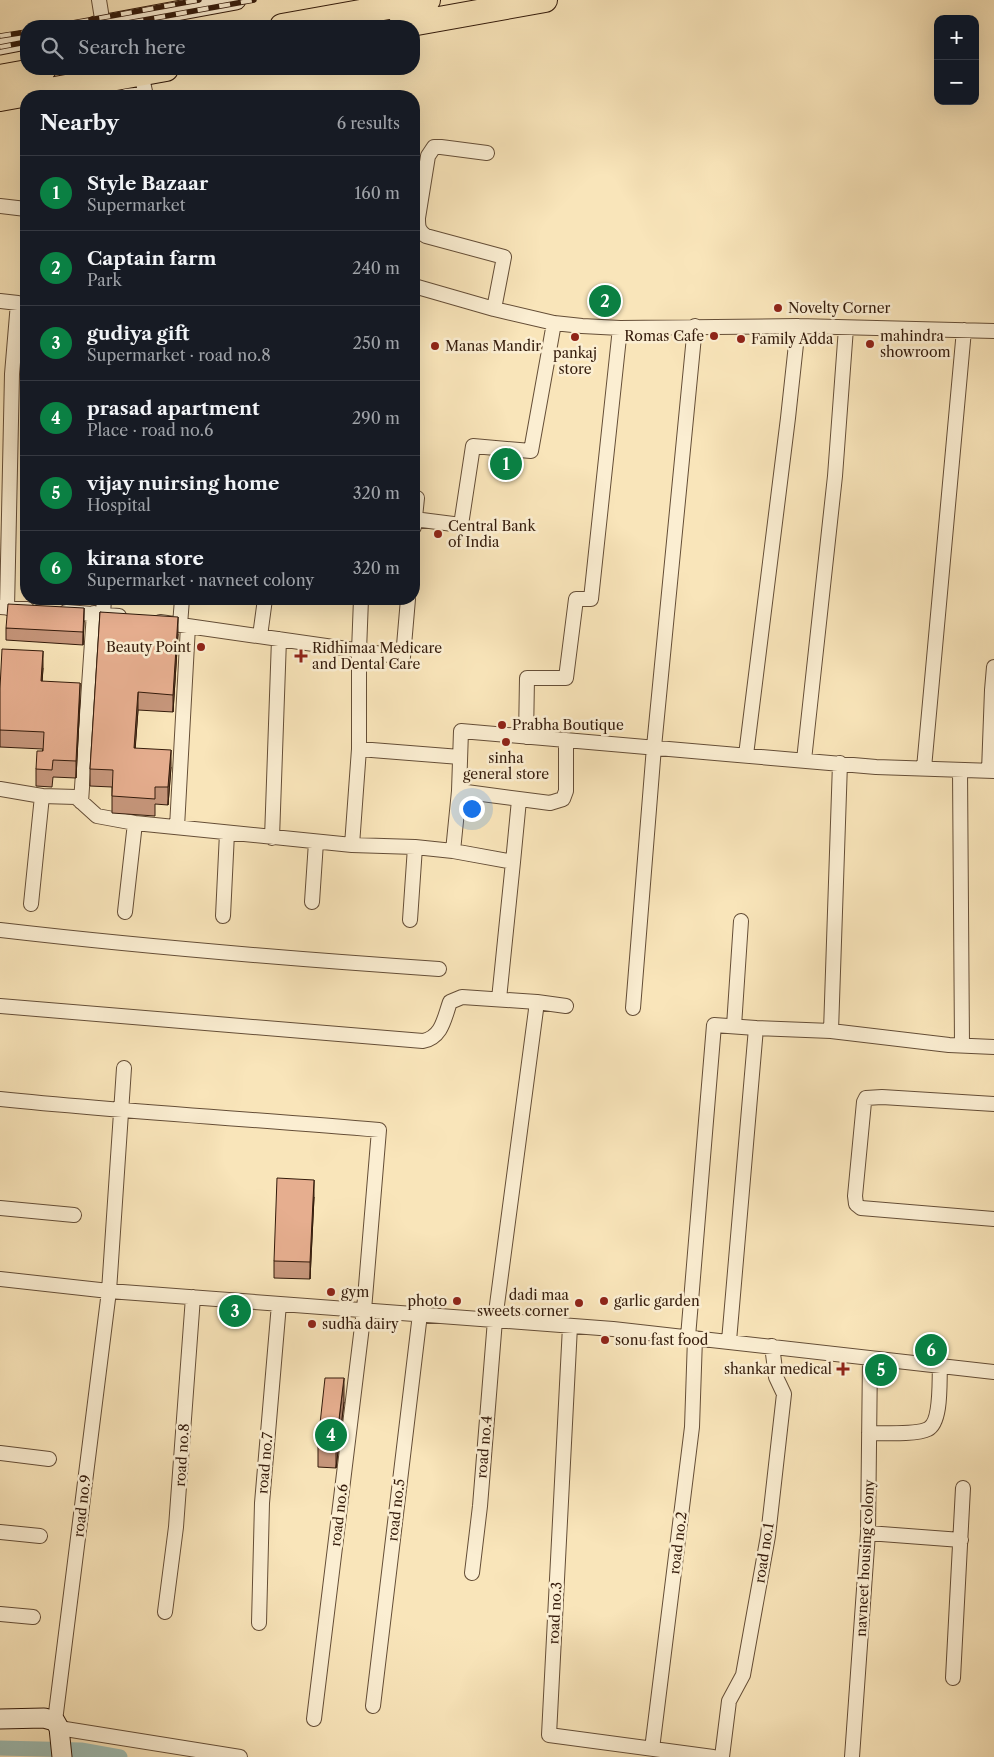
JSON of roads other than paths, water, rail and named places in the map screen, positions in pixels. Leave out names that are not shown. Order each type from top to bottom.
[{"type":"highway","points":[[316,20],[428,0]]},
{"type":"highway","points":[[420,22],[545,0]]},
{"type":"highway","points":[[0,77],[144,88],[159,75]]},
{"type":"highway","points":[[22,90],[46,80]]},
{"type":"highway","points":[[0,99],[20,91]]},
{"type":"street","points":[[99,0],[99,20]]},
{"type":"street","points":[[131,20],[236,0]]},
{"type":"street","points":[[0,45],[20,41]]},
{"type":"street","points":[[46,80],[61,90]]},
{"type":"street","points":[[420,203],[428,156],[434,147],[441,146],[487,153]]},
{"type":"street","points":[[0,206],[20,208]]},
{"type":"street","points":[[420,233],[504,256],[494,310]]},
{"type":"street","points":[[420,289],[494,310],[554,323],[620,328],[798,326],[994,331]]},
{"type":"street","points":[[0,301],[18,303],[6,373],[4,608],[36,610]]},
{"type":"street","points":[[420,523],[462,525],[473,446],[531,451],[554,323]]},
{"type":"street","points":[[633,1008],[654,747],[695,326]]},
{"type":"street","points":[[746,755],[798,326]]},
{"type":"street","points":[[526,737],[527,678],[566,678],[576,599],[591,599],[620,328]]},
{"type":"street","points":[[804,760],[835,476],[846,328]]},
{"type":"street","points":[[924,768],[964,330]]},
{"type":"street","points":[[81,802],[99,614],[102,605]]},
{"type":"street","points":[[177,827],[184,625],[182,605]]},
{"type":"street","points":[[260,636],[264,605]]},
{"type":"street","points":[[352,845],[359,749],[361,605]]},
{"type":"street","points":[[151,621],[403,657],[407,605]]},
{"type":"street","points":[[56,611],[132,618]]},
{"type":"street","points":[[272,838],[279,639]]},
{"type":"street","points":[[453,851],[459,791],[461,731],[840,763],[992,771],[992,690],[994,667]]},
{"type":"street","points":[[459,791],[550,803],[562,799],[566,791],[566,740]]},
{"type":"street","points":[[359,749],[460,757]]},
{"type":"street","points":[[831,1030],[840,763]]},
{"type":"street","points":[[960,770],[962,1045]]},
{"type":"street","points":[[0,789],[42,796],[76,798],[97,816],[135,823],[316,842],[415,847],[453,851],[513,862]]},
{"type":"street","points":[[31,904],[42,796]]},
{"type":"street","points":[[499,999],[519,800]]},
{"type":"street","points":[[125,912],[135,823]]},
{"type":"street","points":[[223,916],[227,833]]},
{"type":"street","points":[[312,902],[316,842]]},
{"type":"street","points":[[410,920],[415,847]]},
{"type":"street","points":[[741,921],[734,1026],[831,1030],[994,1047]]},
{"type":"street","points":[[0,930],[112,943],[276,958],[439,969]]},
{"type":"street","points":[[0,1006],[422,1041],[432,1039],[440,1031],[450,1002],[462,997],[566,1006]]},
{"type":"street","name":"road no.4","points":[[472,1573],[480,1506],[495,1320],[537,1002]]},
{"type":"street","name":"road no.2","points":[[652,1749],[692,1427],[692,1337],[714,1025],[734,1026]]},
{"type":"street","points":[[729,1342],[756,1028]]},
{"type":"street","name":"road no.9","points":[[58,1728],[109,1291],[124,1068]]},
{"type":"street","points":[[994,1104],[882,1097],[866,1098],[855,1179],[855,1196],[856,1204],[860,1208],[994,1219]]},
{"type":"street","points":[[0,1099],[122,1111]]},
{"type":"street","name":"road no.6","points":[[122,1111],[234,1117],[379,1130],[364,1310],[314,1719]]},
{"type":"street","points":[[0,1208],[74,1216]]},
{"type":"street","points":[[0,1279],[109,1291],[420,1314],[692,1337],[994,1372]]},
{"type":"street","name":"road no.8","points":[[165,1612],[176,1527],[193,1297]]},
{"type":"street","name":"road no.7","points":[[259,1623],[262,1504],[279,1304]]},
{"type":"street","name":"road no.5","points":[[373,1706],[420,1314]]},
{"type":"street","name":"road no.3","points":[[570,1326],[548,1735],[713,1757]]},
{"type":"street","name":"road no.1","points":[[722,1757],[729,1701],[743,1675],[768,1536],[784,1394],[776,1377],[772,1346]]},
{"type":"street","name":"navneet housing colony","points":[[852,1757],[868,1534],[870,1358]]},
{"type":"street","points":[[869,1433],[918,1432],[929,1428],[934,1422],[937,1413],[940,1366]]},
{"type":"street","points":[[0,1453],[49,1459]]},
{"type":"street","points":[[953,1678],[963,1488]]},
{"type":"street","points":[[0,1532],[40,1536]]},
{"type":"street","points":[[868,1534],[961,1540]]},
{"type":"street","points":[[0,1614],[33,1617]]},
{"type":"street","points":[[0,1718],[44,1718],[58,1728],[240,1757]]},
{"type":"street","points":[[58,1728],[61,1756]]},
{"type":"waterway","points":[[0,1748],[81,1750],[120,1757]]},
{"type":"railway","points":[[89,20],[199,0]]},
{"type":"railway","points":[[144,20],[254,0]]},
{"type":"railway","points":[[0,36],[20,33]]},
{"type":"railway","points":[[0,47],[20,43]]},
{"type":"place","name":"Captain farm","points":[[605,301]]},
{"type":"place","name":"Novelty Corner","points":[[778,308]]},
{"type":"place","name":"Romas Cafe","points":[[714,336]]},
{"type":"place","name":"pankaj store","points":[[575,337]]},
{"type":"place","name":"Family Adda","points":[[741,339]]},
{"type":"place","name":"mahindra showroom","points":[[870,344]]},
{"type":"place","name":"Manas Mandir","points":[[435,346]]},
{"type":"place","name":"Style Bazaar","points":[[506,464]]},
{"type":"place","name":"Central Bank of India","points":[[438,534]]},
{"type":"place","name":"Beauty Point","points":[[201,647]]},
{"type":"place","name":"Ridhimaa Medicare and Dental Care","points":[[301,656]]},
{"type":"place","name":"Prabha Boutique","points":[[502,725]]},
{"type":"place","name":"sinha general store","points":[[506,742]]},
{"type":"place","name":"gym","points":[[331,1292]]},
{"type":"place","name":"photo","points":[[457,1301]]},
{"type":"place","name":"garlic garden","points":[[604,1301]]},
{"type":"place","name":"dadi maa sweets corner","points":[[579,1303]]},
{"type":"place","name":"gudiya gift","points":[[235,1311]]},
{"type":"place","name":"sudha dairy","points":[[312,1324]]},
{"type":"place","name":"sonu fast food","points":[[605,1340]]},
{"type":"place","name":"kirana store","points":[[931,1350]]},
{"type":"place","name":"shankar medical","points":[[843,1369]]},
{"type":"place","name":"vijay nuirsing home","points":[[881,1370]]},
{"type":"place","name":"prasad apartment","points":[[331,1435]]}]
